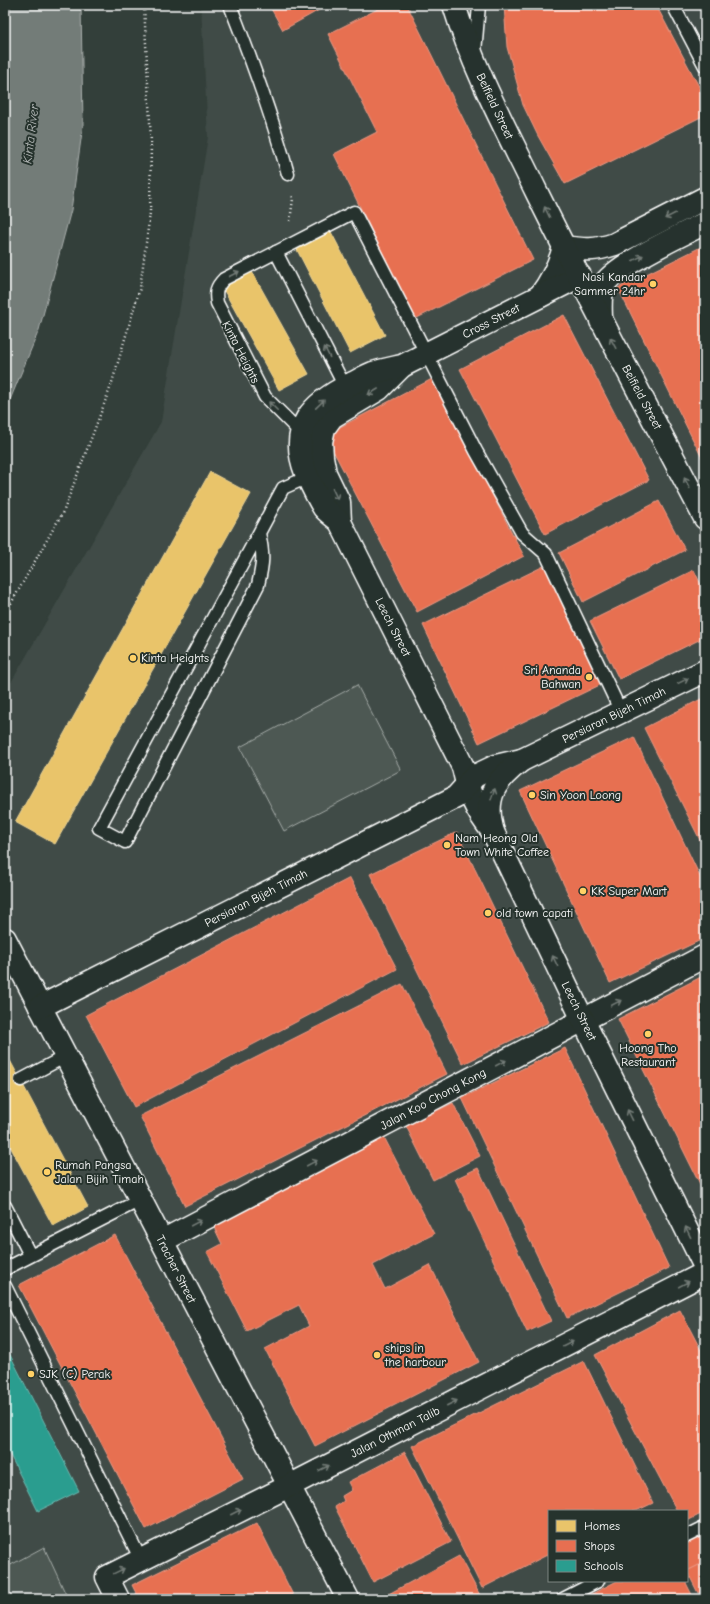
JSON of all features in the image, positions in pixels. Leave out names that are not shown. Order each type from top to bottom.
[{"type":"street","name":"Belfield Street","points":[[454,5],[474,61],[564,247],[580,276],[601,321],[705,518]]},
{"type":"street","points":[[539,297],[550,282],[559,264],[564,247],[587,250],[615,244],[705,198]]},
{"type":"street","points":[[601,321],[600,300],[604,284],[614,273],[627,264],[705,223]]},
{"type":"street","name":"Cross Street","points":[[308,477],[302,463],[300,447],[301,433],[308,417],[318,404],[331,394],[373,373],[402,366],[428,354],[580,276]]},
{"type":"street","name":"Cross Street","points":[[340,522],[339,502],[325,473],[322,457],[321,442],[324,428],[332,417],[379,389],[402,366]]},
{"type":"street","name":"Leech Street","points":[[308,477],[325,509],[340,522],[463,767],[470,794],[483,819],[493,832]]},
{"type":"street","name":"Persiaran Bijeh Timah","points":[[40,1007],[456,797],[475,776],[496,766],[522,760],[705,671]]},
{"type":"street","name":"Leech Street","points":[[522,760],[505,773],[494,790],[489,805],[489,818],[493,832],[583,1020],[705,1267]]},
{"type":"street","name":"Tracher Street","points":[[5,939],[348,1599]]},
{"type":"street","name":"Jalan Koo Chong Kong","points":[[162,1241],[705,956]]},
{"type":"street","name":"Jalan Othman Talib","points":[[118,1599],[107,1577],[289,1486],[705,1273]]},
{"type":"lane","points":[[230,5],[250,54],[275,125],[288,174]]},
{"type":"lane","points":[[474,61],[479,5]]},
{"type":"lane","points":[[673,5],[705,66]]},
{"type":"lane","points":[[345,387],[276,252],[354,212],[476,450],[522,533],[546,554],[621,712]]},
{"type":"lane","name":"Kinta Heights","points":[[276,252],[224,279],[215,292],[217,304],[265,398],[301,433]]},
{"type":"lane","points":[[259,533],[263,562],[258,585],[126,842],[99,828],[283,488],[308,477]]},
{"type":"lane","points":[[21,1080],[66,1056]]},
{"type":"lane","points":[[5,1269],[140,1200]]},
{"type":"lane","points":[[5,1206],[30,1256]]},
{"type":"lane","points":[[5,1286],[141,1560]]},
{"type":"lane","points":[[688,1536],[705,1527]]},
{"type":"lane","points":[[563,1599],[596,1582]]},
{"type":"path","points":[[5,614],[64,510],[111,386],[140,288],[150,213],[151,142],[144,5]]},
{"type":"path","points":[[276,252],[290,223],[293,199],[288,174]]},
{"type":"shaded area","points":[[201,5],[705,5],[705,1599],[5,1599],[5,693],[161,422],[208,137]]},
{"type":"shaded area","points":[[357,685],[401,770],[284,831],[240,747]]},
{"type":"shaded area","points":[[44,1547],[68,1599],[5,1599],[5,1568]]},
{"type":"water","name":"Kinta River","points":[[5,5],[81,5],[83,125],[71,210],[39,330],[5,412]]},
{"type":"building: Homes","points":[[329,228],[385,335],[350,353],[295,246]]},
{"type":"building: Homes","points":[[251,270],[309,374],[279,390],[222,287]]},
{"type":"building: Homes","name":"Kinta Heights","points":[[210,472],[251,494],[55,844],[15,822]]},
{"type":"building: Homes","name":"Rumah Pangsa Jalan Bijih Timah","points":[[5,1051],[88,1207],[53,1226],[5,1137]]},
{"type":"building: Shops","points":[[269,5],[328,5],[283,30]]},
{"type":"building: Shops","points":[[386,5],[407,5],[533,260],[415,319],[334,154],[377,132],[328,34]]},
{"type":"building: Shops","points":[[504,5],[656,5],[705,98],[705,115],[565,184],[538,136],[523,105],[507,47]]},
{"type":"building: Shops","points":[[705,245],[705,464],[618,288]]},
{"type":"building: Shops","points":[[564,315],[649,480],[545,534],[460,369]]},
{"type":"building: Shops","points":[[432,379],[524,556],[417,612],[325,435]]},
{"type":"building: Shops","points":[[659,501],[685,550],[583,602],[559,553]]},
{"type":"building: Shops","points":[[548,564],[604,683],[479,743],[423,625]]},
{"type":"building: Shops","points":[[694,570],[705,593],[705,637],[619,679],[590,621]]},
{"type":"building: Shops","points":[[705,697],[705,850],[644,728]]},
{"type":"building: Shops","points":[[634,737],[705,887],[705,938],[610,983],[520,791]]},
{"type":"building: Shops","points":[[457,832],[549,1022],[463,1064],[370,874]]},
{"type":"building: Shops","points":[[350,878],[397,969],[134,1107],[86,1015]]},
{"type":"building: Shops","points":[[705,975],[705,1194],[618,1019]]},
{"type":"building: Shops","points":[[402,984],[447,1074],[185,1206],[140,1116]]},
{"type":"building: Shops","points":[[565,1048],[669,1268],[567,1318],[462,1098]]},
{"type":"building: Shops","points":[[453,1103],[480,1156],[433,1180],[406,1126]]},
{"type":"building: Shops","points":[[384,1137],[434,1234],[373,1265],[385,1289],[430,1265],[479,1362],[315,1446],[265,1349],[309,1326],[299,1305],[247,1331],[207,1252],[222,1244],[213,1225]]},
{"type":"building: Shops","points":[[478,1168],[551,1321],[527,1332],[455,1179]]},
{"type":"building: Shops","points":[[115,1235],[243,1479],[146,1529],[19,1285]]},
{"type":"building: Shops","points":[[680,1310],[705,1358],[705,1512],[688,1520],[688,1510],[676,1510],[595,1355]]},
{"type":"building: Shops","points":[[584,1361],[653,1503],[638,1510],[548,1510],[548,1555],[482,1588],[412,1446]]},
{"type":"building: Shops","points":[[405,1452],[451,1542],[373,1582],[335,1507],[344,1501],[342,1496],[352,1490],[348,1482]]},
{"type":"building: Shops","points":[[257,1523],[295,1599],[139,1599],[132,1585]]},
{"type":"building: Shops","points":[[705,1531],[705,1562],[688,1570],[688,1540]]},
{"type":"building: Shops","points":[[459,1556],[482,1599],[384,1599],[383,1597]]},
{"type":"building: Shops","points":[[705,1562],[705,1590],[698,1593],[688,1570]]},
{"type":"building: Shops","points":[[615,1582],[686,1582],[694,1599],[582,1599]]},
{"type":"building: Schools","points":[[5,1345],[79,1491],[38,1511],[5,1445]]},
{"type":"place","name":"Nasi Kandar Sammer 24hr","points":[[653,284]]},
{"type":"place","name":"Kinta Heights","points":[[133,658]]},
{"type":"place","name":"Sri Ananda Bahwan","points":[[589,677]]},
{"type":"place","name":"Sin Yoon Loong","points":[[532,795]]},
{"type":"place","name":"Nam Heong Old Town White Coffee","points":[[447,845]]},
{"type":"place","name":"KK Super Mart","points":[[583,891]]},
{"type":"place","name":"old town capati","points":[[488,913]]},
{"type":"place","name":"Hoong Tho Restaurant","points":[[648,1034]]},
{"type":"place","name":"Rumah Pangsa Jalan Bijih Timah","points":[[47,1172]]},
{"type":"place","name":"ships in the harbour","points":[[377,1355]]},
{"type":"place","name":"SJK (C) Perak","points":[[31,1374]]}]
